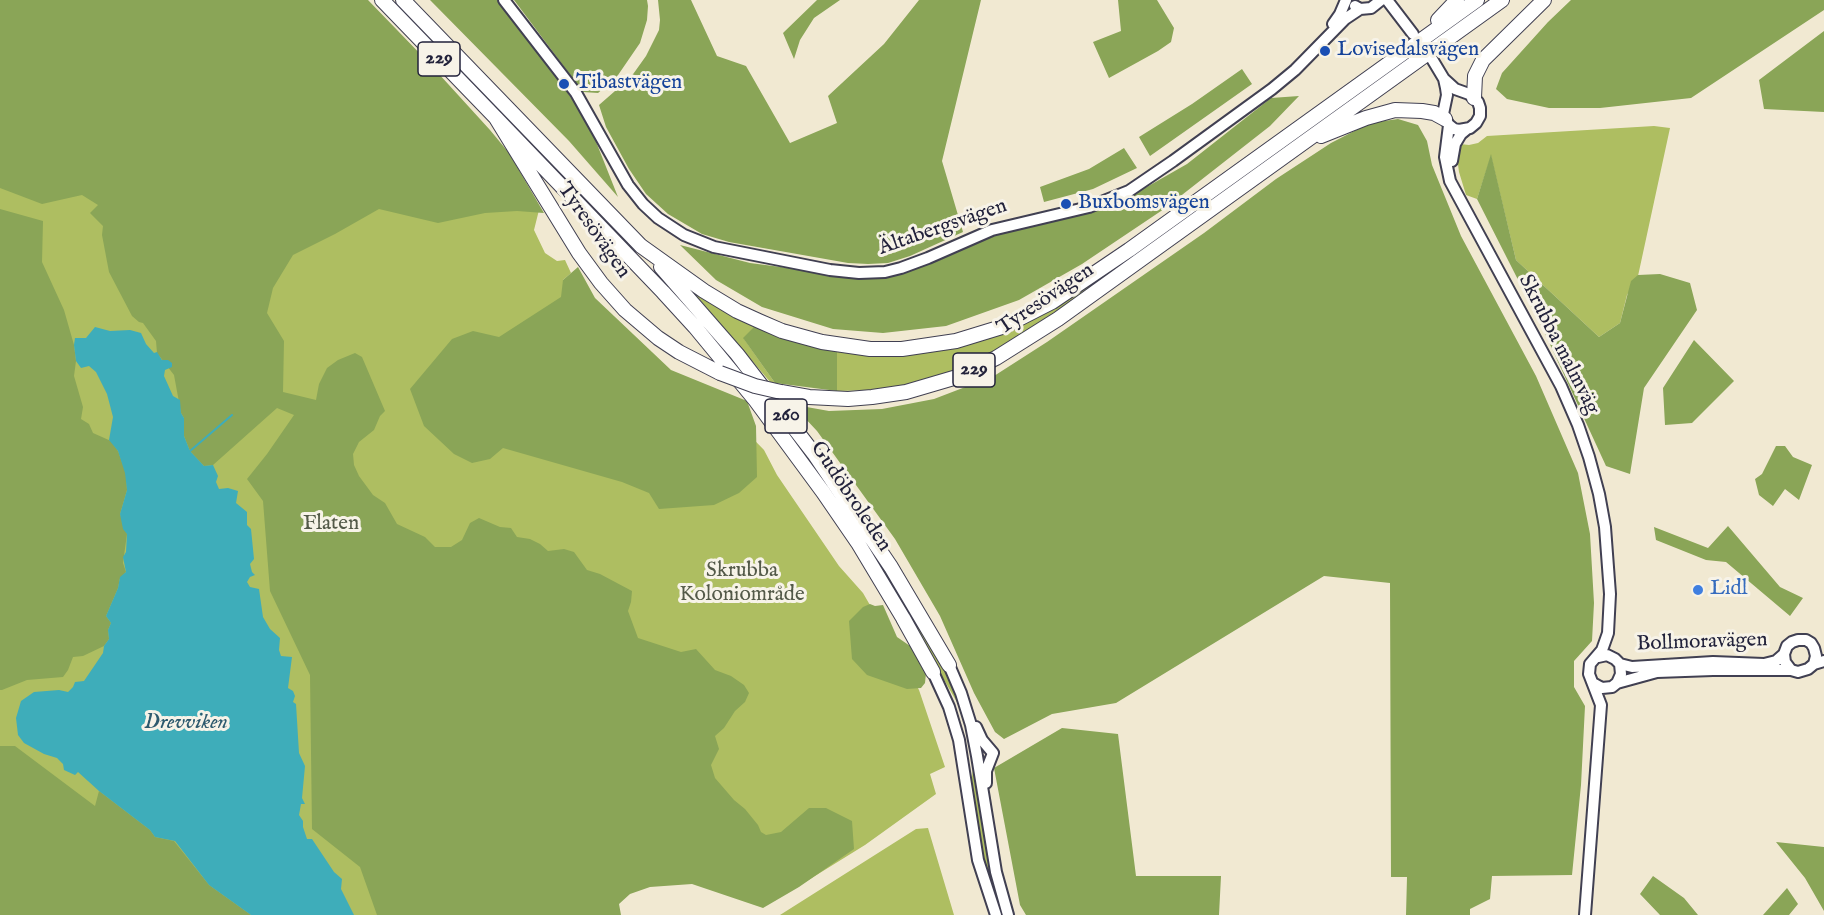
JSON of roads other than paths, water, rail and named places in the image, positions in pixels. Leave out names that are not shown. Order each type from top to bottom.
[{"type":"highway","name":"Tyresövägen","points":[[382,0],[496,118],[567,234],[601,283],[625,310],[658,338],[679,352],[720,373],[755,386],[824,398],[872,398],[926,387],[976,369],[1036,334],[1502,0]]},
{"type":"highway","name":"Tyresövägen","points":[[403,0],[641,246],[704,291],[737,311],[782,331],[822,342],[870,349],[902,349],[956,342],[1005,326],[1045,306],[1073,289],[1477,0]]},
{"type":"highway","points":[[1406,51],[1457,0]]},
{"type":"highway","points":[[1469,95],[1483,60],[1544,0]]},
{"type":"highway","points":[[1299,145],[1366,118],[1395,110],[1434,113],[1447,122]]},
{"type":"highway","name":"Gudöbroleden","points":[[496,118],[637,263],[695,327],[756,401],[811,474],[858,543],[933,672]]},
{"type":"highway","name":"Gudöbroleden","points":[[641,246],[737,354],[815,455],[891,567],[948,665]]},
{"type":"street","name":"Ältabergsvägen","points":[[504,0],[576,93],[628,184],[643,204],[658,218],[684,235],[714,247],[844,273],[873,273],[901,268],[992,230],[1089,207],[1116,197],[1150,177],[1272,89],[1295,70],[1345,19],[1381,0]]},
{"type":"street","name":"Ältabergsvägen","points":[[1319,44],[1348,0]]},
{"type":"street","points":[[1348,0],[1354,6],[1400,19]]},
{"type":"street","points":[[1387,0],[1413,34]]},
{"type":"street","points":[[1432,59],[1444,79],[1447,94],[1443,114],[1447,122],[1454,129],[1467,129],[1476,123],[1480,116],[1480,108],[1469,95],[1444,79]]},
{"type":"street","points":[[1446,102],[1450,96],[1469,95]]},
{"type":"street","name":"Skrubba malmväg","points":[[1447,122],[1445,157],[1450,181],[1561,386],[1589,457],[1605,527],[1609,584],[1608,633],[1598,657]]},
{"type":"street","name":"Skrubba malmväg","points":[[1456,190],[1452,157],[1457,140],[1467,129]]},
{"type":"street","name":"Skrubba malmväg","points":[[1608,633],[1618,661]]},
{"type":"street","points":[[1798,640],[1806,640],[1819,649],[1816,656],[1819,663],[1808,669],[1798,672],[1791,670],[1785,662],[1784,654],[1787,646],[1798,640]]},
{"type":"street","name":"Bollmoravägen","points":[[1618,661],[1632,667],[1713,662],[1764,664],[1776,661],[1784,654]]},
{"type":"street","points":[[1585,915],[1601,705],[1589,674],[1590,664],[1598,657],[1607,655],[1618,661],[1621,674],[1601,705]]},
{"type":"street","name":"Gudöbroleden","points":[[948,665],[961,693],[978,756],[996,872],[1008,915]]},
{"type":"street","name":"Bollmoravägen","points":[[1615,685],[1657,672],[1791,670]]},
{"type":"street","name":"Gudöbroleden","points":[[933,672],[953,716],[963,759],[978,860],[996,915]]},
{"type":"street","points":[[1593,683],[1602,688],[1615,685]]},
{"type":"street","points":[[961,693],[982,740],[993,753]]},
{"type":"street","points":[[953,716],[967,749],[978,756],[993,753]]},
{"type":"street","points":[[985,801],[986,771],[993,753]]},
{"type":"water","name":"Drevviken","points":[[95,327],[110,331],[130,330],[141,333],[146,344],[154,353],[157,352],[162,360],[172,363],[172,367],[165,370],[164,376],[173,396],[180,400],[181,413],[184,418],[184,436],[190,451],[204,466],[213,465],[218,476],[216,482],[219,489],[228,488],[238,491],[236,503],[247,512],[247,525],[251,529],[254,559],[250,564],[255,575],[247,582],[250,587],[259,589],[263,617],[270,629],[280,638],[281,656],[292,657],[288,688],[295,696],[293,702],[296,704],[299,753],[305,766],[302,798],[305,804],[301,804],[299,815],[303,821],[307,839],[312,839],[334,872],[342,879],[341,889],[354,915],[251,915],[209,885],[175,841],[155,837],[150,830],[78,772],[75,775],[64,770],[63,764],[57,758],[24,743],[18,735],[16,718],[21,701],[34,692],[59,690],[68,692],[75,682],[84,681],[103,653],[104,646],[109,639],[108,630],[111,623],[106,616],[118,588],[120,577],[126,572],[123,557],[126,552],[127,534],[123,529],[120,514],[127,490],[125,473],[118,451],[109,440],[113,417],[107,394],[96,372],[89,366],[81,368],[76,361],[75,338],[86,338]]},
{"type":"waterway","points":[[190,451],[232,415]]},
{"type":"place","name":"Lovisedalsvägen","points":[[1325,51]]},
{"type":"place","name":"Tibastvägen","points":[[564,84]]},
{"type":"place","name":"Buxbomsvägen","points":[[1066,204]]},
{"type":"place","name":"Lidl","points":[[1698,590]]},
{"type":"park label","name":"Flaten","points":[[331,525]]},
{"type":"park label","name":"Skrubba Koloniområde","points":[[742,584]]}]
